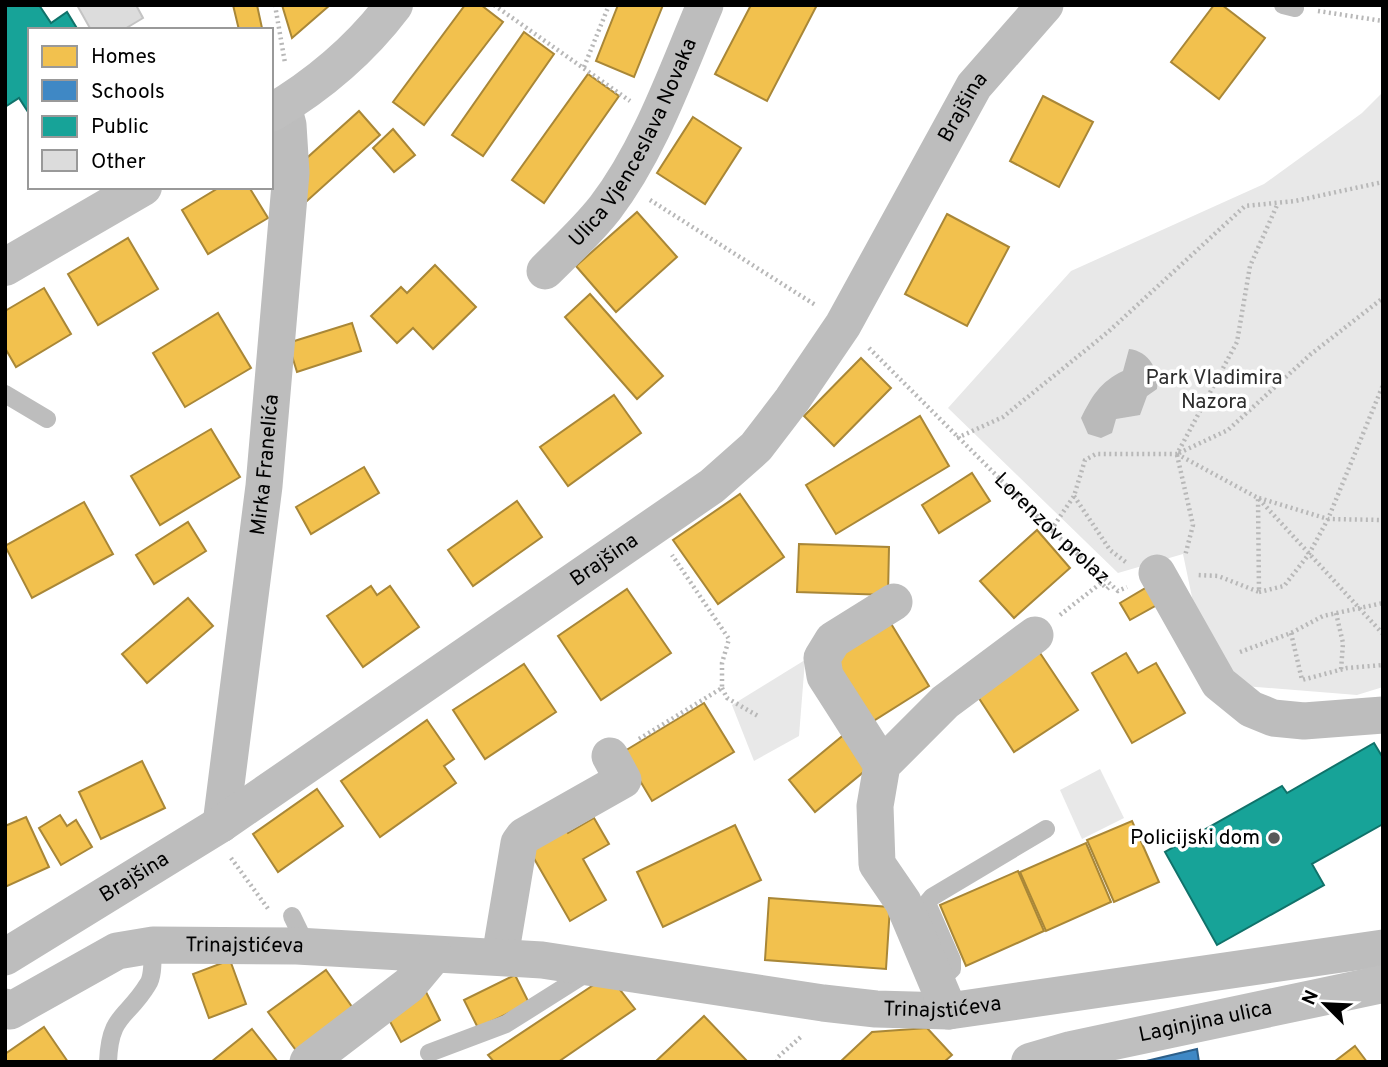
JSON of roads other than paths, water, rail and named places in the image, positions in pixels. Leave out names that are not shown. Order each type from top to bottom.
[{"type":"main road","points":[[277,109],[335,71],[376,30],[394,5]]},
{"type":"main road","points":[[5,267],[140,189]]},
{"type":"main road","name":"Laginjina ulica","points":[[1030,1062],[1071,1050],[1383,984]]},
{"type":"street","name":"Ulica Vjenceslava Novaka","points":[[545,271],[604,210],[622,183],[655,120],[705,5]]},
{"type":"street","name":"Brajšina","points":[[5,957],[221,824],[712,486],[756,447],[843,325],[974,86],[1045,5]]},
{"type":"street","name":"Mirka Franelića","points":[[221,824],[264,486],[288,214],[291,173],[288,125],[277,109]]},
{"type":"street","points":[[1161,580],[1219,683],[1251,709],[1273,718],[1304,722],[1383,715]]},
{"type":"street","points":[[882,765],[825,676],[822,658],[832,640],[894,602]]},
{"type":"street","points":[[943,997],[904,902],[877,864],[875,806],[882,765],[944,702],[1035,635]]},
{"type":"street","points":[[500,957],[519,843],[524,836],[624,780],[610,756]]},
{"type":"street","name":"Trinajstićeva","points":[[5,1007],[10,1011],[117,951],[291,927],[434,955],[500,957],[596,968],[876,1009],[943,997],[1327,959],[1383,948]]},
{"type":"street","points":[[308,1062],[409,985],[434,955]]},
{"type":"lane","points":[[5,394],[47,419]]},
{"type":"lane","points":[[943,997],[952,960],[927,904],[932,897],[1046,829]]},
{"type":"lane","points":[[108,1062],[111,1030],[123,1012],[150,983],[153,945]]},
{"type":"lane","points":[[429,1053],[506,1024],[596,968]]},
{"type":"place","name":"Policijski dom","points":[[1274,838]]},
{"type":"park label","name":"Park Vladimira Nazora","points":[[1214,390]]}]
